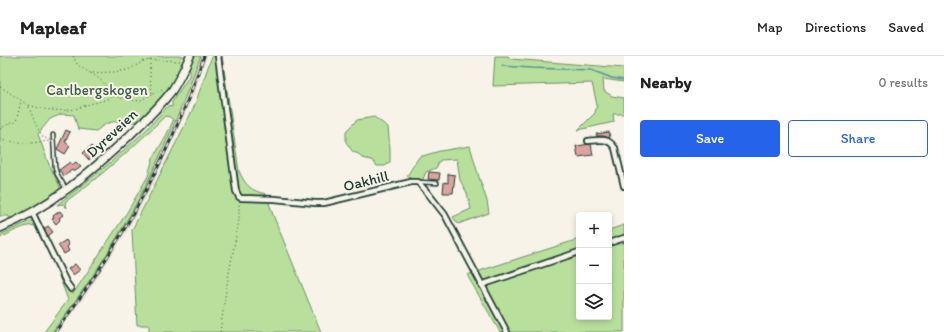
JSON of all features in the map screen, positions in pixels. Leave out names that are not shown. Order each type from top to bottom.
[{"type":"main road","name":"Dyreveien","points":[[0,228],[32,212],[66,190],[107,157],[160,105],[179,79],[189,58]]},
{"type":"street","points":[[218,56],[236,191],[239,197]]},
{"type":"street","points":[[588,141],[603,140],[612,144],[615,148],[624,186]]},
{"type":"street","name":"Oakhill","points":[[239,197],[248,199],[275,199],[324,203],[411,182],[418,182]]},
{"type":"street","points":[[418,182],[445,215],[507,332]]},
{"type":"street","points":[[32,212],[66,282],[71,289]]},
{"type":"street","points":[[612,242],[624,238]]},
{"type":"street","points":[[481,285],[576,253]]},
{"type":"lane","points":[[53,135],[55,167],[57,174],[66,190]]},
{"type":"lane","points":[[418,182],[437,183]]},
{"type":"path","points":[[73,56],[77,64],[102,81],[115,96],[139,102],[162,89],[172,90]]},
{"type":"path","points":[[90,73],[128,70],[144,61],[150,60],[189,58]]},
{"type":"path","points":[[150,60],[152,94]]},
{"type":"path","points":[[0,87],[12,93],[28,105],[45,110],[76,108],[104,101],[115,96]]},
{"type":"path","points":[[0,129],[10,123],[16,122],[21,101]]},
{"type":"path","points":[[28,105],[36,125],[43,137],[53,141]]},
{"type":"path","points":[[0,139],[5,141],[31,143],[53,141]]},
{"type":"path","points":[[220,332],[239,220],[239,197]]},
{"type":"shaded area","points":[[201,56],[207,56],[192,99],[150,190],[127,231],[86,295],[58,332],[52,332],[86,286],[124,227],[167,141]]},
{"type":"green space","name":"Carlbergskogen","points":[[0,56],[187,56],[176,81],[161,100],[141,120],[137,122],[110,122],[96,131],[78,129],[74,115],[62,114],[50,119],[38,134],[48,162],[61,189],[29,211],[0,225],[0,223],[11,218],[8,216],[0,216]]},
{"type":"green space","points":[[193,56],[201,56],[170,134],[130,216],[101,264],[69,310],[52,332],[44,332],[68,300],[57,271],[36,226],[32,225],[23,227],[0,238],[0,235],[30,221],[34,221],[54,258],[65,283],[73,294],[126,214],[148,176],[153,158],[165,138],[173,120],[170,117],[165,116],[117,161],[65,202],[67,208],[63,204],[57,205],[111,162],[145,131],[168,106],[172,107],[172,102],[188,78],[190,73],[189,65]]},
{"type":"green space","points":[[212,56],[222,56],[239,171],[249,187],[266,194],[273,215],[321,332],[149,332],[149,325],[137,325],[132,230],[194,107]]},
{"type":"green space","points":[[495,56],[508,56],[511,59],[624,68],[624,82],[603,79],[604,91],[612,96],[624,98],[624,114],[613,114],[614,122],[578,130],[595,113],[597,105],[592,83],[493,86]]},
{"type":"green space","points":[[374,117],[388,127],[390,162],[385,166],[377,166],[372,160],[362,158],[359,154],[353,152],[346,142],[346,131],[357,120]]},
{"type":"green space","points":[[470,146],[487,201],[489,213],[458,224],[453,217],[471,209],[467,193],[460,180],[457,159],[440,160],[436,168],[426,172],[423,179],[415,181],[407,176],[419,157],[440,151]]},
{"type":"green space","points":[[624,225],[624,332],[500,332],[467,275],[576,240],[576,320],[612,320],[612,229]]},
{"type":"building","points":[[66,130],[70,132],[65,142],[70,146],[65,154],[57,149]]},
{"type":"building","points":[[609,132],[610,138],[597,136],[596,134]]},
{"type":"building","points":[[591,144],[593,155],[578,157],[576,146]]},
{"type":"building","points":[[91,146],[97,153],[89,160],[83,153]]},
{"type":"building","points":[[70,162],[72,165],[76,162],[81,167],[74,172],[72,170],[64,176],[59,170]]},
{"type":"building","points":[[429,172],[440,173],[439,180],[428,179]]},
{"type":"building","points":[[448,174],[455,175],[453,193],[443,193],[444,182],[448,183]]},
{"type":"building","points":[[60,211],[63,215],[59,218],[60,220],[56,224],[52,219],[54,218],[53,216]]},
{"type":"building","points":[[48,226],[53,232],[48,236],[44,229]]},
{"type":"building","points":[[66,240],[69,245],[67,247],[69,251],[64,254],[58,245]]},
{"type":"building","points":[[75,264],[80,270],[73,275],[68,269]]},
{"type":"waterway","points":[[502,66],[591,70],[612,78],[624,80]]},
{"type":"railway","points":[[55,332],[100,268],[141,200],[175,130],[204,56]]}]
